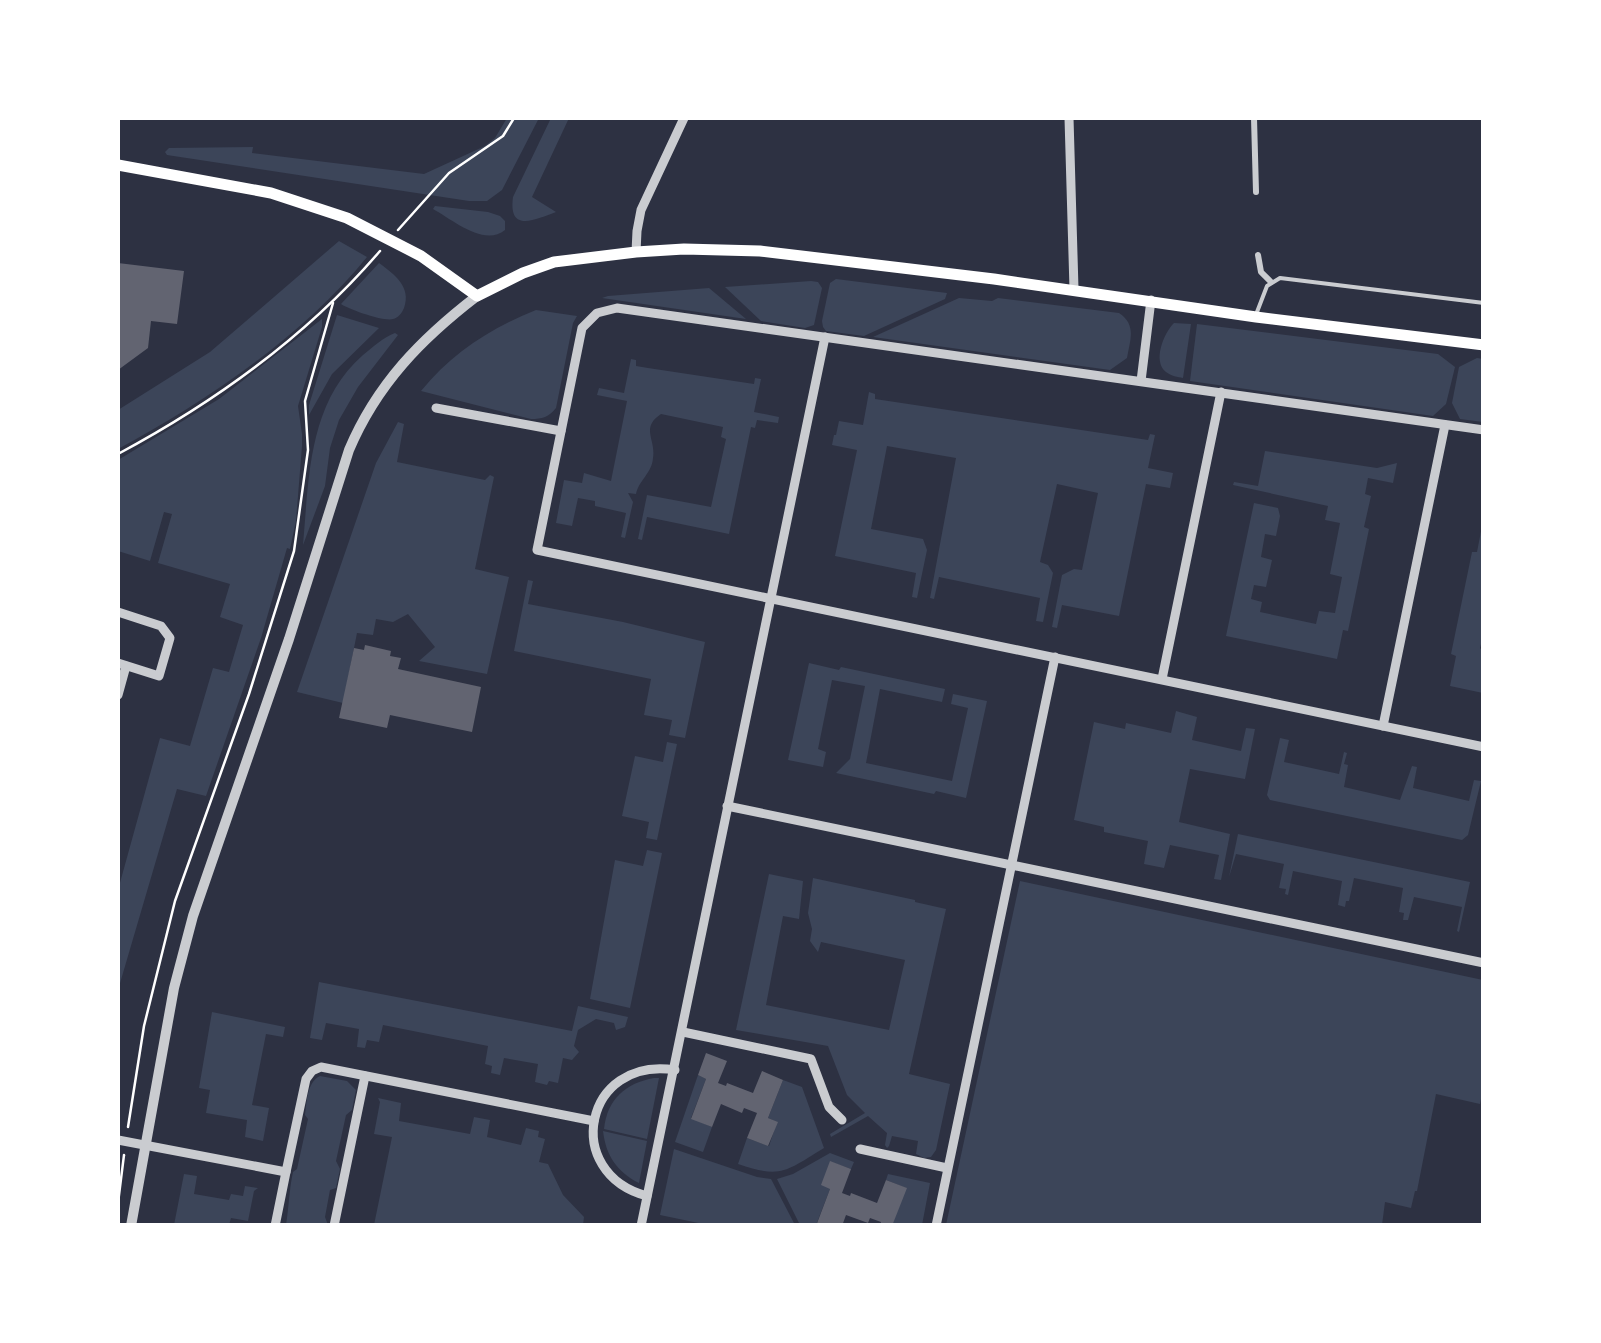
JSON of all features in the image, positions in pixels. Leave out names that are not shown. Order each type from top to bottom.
[{"type":"main road","points":[[118,164],[271,194],[347,218],[422,256],[476,296],[554,262],[684,248],[760,250],[1484,345]]},
{"type":"street","points":[[636,252],[641,210],[684,118]]},
{"type":"street","points":[[1069,118],[1074,290]]},
{"type":"street","points":[[1254,118],[1256,192]]},
{"type":"street","points":[[1258,255],[1261,272],[1271,282]]},
{"type":"street","points":[[131,1226],[174,988],[193,916],[290,639],[349,450],[390,378],[421,342],[476,296]]},
{"type":"street","points":[[1141,380],[1152,300]]},
{"type":"street","points":[[1484,430],[617,308],[597,312],[582,328],[537,550],[1484,747]]},
{"type":"street","points":[[641,1226],[825,337]]},
{"type":"street","points":[[1162,679],[1221,392]]},
{"type":"street","points":[[436,408],[561,432]]},
{"type":"street","points":[[1384,726],[1445,425]]},
{"type":"street","points":[[118,612],[161,626],[170,638],[159,676],[122,665],[118,695]]},
{"type":"street","points":[[936,1226],[1055,657]]},
{"type":"street","points":[[727,806],[1484,963]]},
{"type":"street","points":[[683,1032],[811,1059],[829,1107],[842,1120]]},
{"type":"street","points":[[275,1226],[308,1074],[322,1068],[594,1120]]},
{"type":"street","points":[[648,1196],[623,1186],[604,1168],[594,1144],[594,1120],[602,1099],[624,1076],[654,1068],[674,1070]]},
{"type":"street","points":[[334,1226],[365,1076]]},
{"type":"street","points":[[121,1142],[286,1172]]},
{"type":"street","points":[[860,1149],[947,1168]]},
{"type":"lane","points":[[1256,317],[1263,294],[1271,282],[1280,278],[1484,303]]},
{"type":"path","points":[[398,230],[437,184],[502,136],[514,118]]},
{"type":"path","points":[[118,454],[206,402],[332,303],[386,244]]},
{"type":"path","points":[[128,1125],[144,1026],[175,901],[250,694],[294,552],[308,450],[304,401],[332,303]]},
{"type":"path","points":[[118,1203],[121,1142]]},
{"type":"shaded area","points":[[507,118],[539,118],[502,190],[487,201],[165,152],[169,148],[253,147],[252,153],[424,174],[485,146]]},
{"type":"shaded area","points":[[551,118],[569,118],[532,197],[556,212],[519,220],[513,209],[513,197]]},
{"type":"shaded area","points":[[435,206],[500,216],[505,221],[505,230],[478,234],[433,209]]},
{"type":"shaded area","points":[[339,241],[367,257],[314,314],[219,388],[118,449],[118,410],[210,352]]},
{"type":"shaded area","points":[[379,263],[396,277],[406,294],[403,310],[393,319],[374,317],[341,304]]},
{"type":"shaded area","points":[[836,279],[947,293],[945,299],[864,336],[826,331],[823,327],[830,283]]},
{"type":"shaded area","points":[[811,281],[822,288],[814,325],[805,328],[761,321],[725,287]]},
{"type":"shaded area","points":[[709,288],[746,319],[602,298],[608,296]]},
{"type":"shaded area","points":[[959,298],[998,298],[1119,313],[1130,328],[1127,358],[1110,370],[873,337]]},
{"type":"shaded area","points":[[536,310],[577,316],[556,408],[551,414],[531,419],[421,391],[473,343]]},
{"type":"shaded area","points":[[337,315],[379,328],[332,374],[309,415],[309,405]]},
{"type":"shaded area","points":[[322,319],[298,406],[302,446],[290,549],[287,548],[261,638],[206,796],[177,789],[118,990],[118,890],[160,738],[190,746],[213,668],[229,672],[243,625],[220,617],[230,584],[158,563],[172,514],[164,512],[150,561],[118,551],[118,460],[219,399]]},
{"type":"shaded area","points":[[1174,323],[1191,324],[1183,378],[1166,372],[1160,361],[1163,340]]},
{"type":"shaded area","points":[[1197,324],[1438,354],[1455,367],[1446,404],[1433,416],[1190,381]]},
{"type":"shaded area","points":[[395,333],[398,335],[358,387],[339,420],[325,486],[303,545],[310,468],[321,419],[345,374],[363,355]]},
{"type":"shaded area","points":[[631,359],[636,360],[636,366],[648,368],[754,384],[755,378],[761,379],[754,412],[779,417],[778,423],[757,420],[755,428],[751,427],[729,534],[647,517],[642,540],[638,539],[647,495],[711,507],[726,439],[721,437],[723,427],[661,414],[651,424],[650,468],[636,494],[628,493],[633,502],[625,538],[621,537],[626,513],[595,506],[595,501],[578,498],[572,526],[556,523],[564,480],[582,483],[584,473],[611,481],[627,401],[597,395],[599,388],[624,393]]},
{"type":"shaded area","points":[[1483,359],[1483,422],[1460,419],[1452,403],[1459,367]]},
{"type":"shaded area","points":[[869,392],[875,394],[875,399],[1148,440],[1150,434],[1155,435],[1148,468],[1173,473],[1170,488],[1146,484],[1119,616],[1062,605],[1057,628],[1052,627],[1062,575],[1082,570],[1098,493],[1057,484],[1040,562],[1053,573],[1043,622],[1036,621],[1040,598],[939,577],[934,599],[930,598],[956,458],[887,446],[871,529],[923,539],[927,550],[917,598],[912,597],[916,573],[835,556],[857,450],[832,445],[834,435],[839,421],[863,425]]},
{"type":"shaded area","points":[[398,422],[404,424],[397,462],[485,480],[490,475],[494,477],[475,569],[509,577],[487,674],[419,661],[435,647],[408,614],[393,622],[376,619],[373,635],[357,633],[343,703],[297,692],[376,463]]},
{"type":"shaded area","points":[[1265,451],[1377,468],[1397,463],[1393,483],[1368,478],[1365,494],[1371,496],[1364,527],[1369,529],[1348,631],[1343,630],[1337,659],[1226,636],[1254,503],[1278,508],[1280,516],[1276,536],[1265,534],[1261,557],[1272,560],[1266,587],[1254,585],[1251,599],[1262,602],[1260,612],[1316,624],[1319,611],[1335,613],[1342,577],[1330,574],[1340,523],[1325,520],[1328,506],[1233,485],[1234,482],[1258,486]]},
{"type":"shaded area","points":[[1483,521],[1483,693],[1450,686],[1456,656],[1451,654],[1472,552],[1477,552]]},
{"type":"shaded area","points":[[528,580],[533,581],[528,604],[705,642],[685,738],[669,735],[672,720],[644,715],[651,679],[514,651]]},
{"type":"shaded area","points":[[809,663],[945,689],[942,702],[880,689],[866,763],[952,781],[968,708],[951,704],[953,694],[987,701],[966,798],[836,773],[850,759],[865,686],[832,680],[818,749],[826,752],[823,767],[788,760]]},
{"type":"shaded area","points":[[1176,711],[1197,717],[1192,740],[1241,751],[1246,728],[1255,729],[1245,779],[1190,769],[1179,822],[1230,834],[1221,880],[1214,879],[1219,855],[1170,845],[1164,868],[1144,864],[1148,841],[1104,832],[1104,827],[1074,820],[1094,722],[1125,729],[1126,723],[1171,733]]},
{"type":"shaded area","points":[[1280,738],[1289,740],[1284,762],[1339,774],[1344,752],[1344,764],[1348,765],[1344,787],[1400,800],[1412,766],[1417,767],[1413,788],[1469,801],[1474,780],[1481,781],[1468,835],[1462,840],[1270,800],[1267,795]]},
{"type":"shaded area","points":[[667,742],[677,744],[657,840],[646,838],[649,822],[622,816],[635,756],[663,762]]},
{"type":"shaded area","points":[[1238,834],[1470,882],[1459,932],[1462,907],[1414,897],[1408,920],[1403,920],[1404,913],[1399,912],[1403,888],[1354,878],[1345,907],[1338,905],[1342,881],[1293,871],[1288,895],[1286,889],[1279,888],[1284,864],[1236,854],[1229,877]]},
{"type":"shaded area","points":[[647,850],[662,853],[630,1008],[590,999],[615,860],[643,866]]},
{"type":"shaded area","points":[[769,874],[803,881],[799,919],[783,916],[766,1005],[889,1030],[905,960],[821,942],[818,952],[810,941],[808,913],[813,878],[946,909],[909,1074],[950,1084],[936,1150],[931,1157],[916,1154],[918,1141],[892,1136],[887,1148],[887,1133],[868,1116],[831,1137],[830,1134],[865,1113],[847,1095],[828,1046],[736,1030]]},
{"type":"shaded area","points":[[1020,881],[1483,980],[1484,1084],[1480,1104],[1436,1094],[1411,1208],[1385,1202],[1382,1225],[946,1225]]},
{"type":"shaded area","points":[[319,982],[572,1031],[578,1006],[628,1017],[625,1027],[616,1030],[614,1023],[596,1019],[578,1030],[574,1046],[579,1052],[572,1060],[563,1058],[558,1083],[549,1081],[547,1085],[535,1082],[538,1064],[504,1058],[500,1075],[491,1073],[492,1066],[485,1064],[488,1046],[383,1025],[379,1042],[367,1040],[365,1048],[357,1047],[359,1029],[326,1023],[322,1040],[310,1038]]},
{"type":"shaded area","points":[[212,1012],[285,1027],[283,1037],[266,1034],[252,1105],[269,1108],[263,1141],[245,1137],[247,1120],[206,1113],[210,1090],[199,1088]]},
{"type":"shaded area","points":[[698,1075],[706,1079],[691,1118],[712,1127],[703,1152],[675,1142]]},
{"type":"shaded area","points":[[320,1076],[347,1081],[356,1090],[336,1161],[340,1169],[336,1188],[330,1190],[325,1217],[328,1225],[286,1225],[293,1172],[297,1169],[308,1119],[308,1092]]},
{"type":"shaded area","points":[[659,1078],[647,1139],[604,1129],[609,1109],[620,1094]]},
{"type":"shaded area","points":[[783,1080],[802,1087],[824,1148],[775,1172],[738,1164],[747,1138],[769,1146],[777,1122],[768,1118]]},
{"type":"shaded area","points":[[378,1098],[401,1103],[399,1121],[470,1134],[474,1117],[490,1120],[487,1137],[521,1145],[526,1128],[539,1131],[538,1137],[545,1139],[539,1162],[548,1164],[563,1195],[584,1217],[583,1225],[374,1225],[392,1137],[374,1134]]},
{"type":"shaded area","points":[[603,1131],[647,1141],[639,1183],[614,1162]]},
{"type":"shaded area","points":[[674,1149],[771,1179],[795,1225],[708,1225],[660,1215]]},
{"type":"shaded area","points":[[830,1153],[854,1162],[851,1169],[831,1162],[830,1189],[816,1225],[800,1225],[777,1179]]},
{"type":"shaded area","points":[[184,1174],[197,1176],[194,1194],[229,1200],[231,1194],[243,1196],[245,1186],[258,1188],[248,1221],[231,1218],[229,1225],[174,1225]]},
{"type":"shaded area","points":[[888,1174],[930,1183],[922,1225],[892,1225],[906,1188],[886,1180]]},
{"type":"building","points":[[118,263],[184,271],[177,324],[151,321],[148,348],[118,370]]},
{"type":"building","points":[[365,645],[391,651],[390,656],[401,658],[398,669],[481,687],[472,732],[390,715],[387,728],[339,718],[354,648],[364,650]]},
{"type":"building","points":[[706,1053],[727,1061],[718,1083],[726,1086],[727,1083],[753,1093],[762,1071],[783,1080],[768,1118],[778,1122],[768,1146],[747,1138],[757,1113],[744,1108],[742,1113],[721,1104],[712,1127],[691,1119],[706,1079],[698,1075]]},
{"type":"building","points":[[830,1161],[851,1169],[842,1193],[850,1196],[851,1193],[877,1203],[886,1180],[907,1188],[892,1226],[846,1215],[842,1226],[816,1226],[830,1189],[821,1185]]}]
